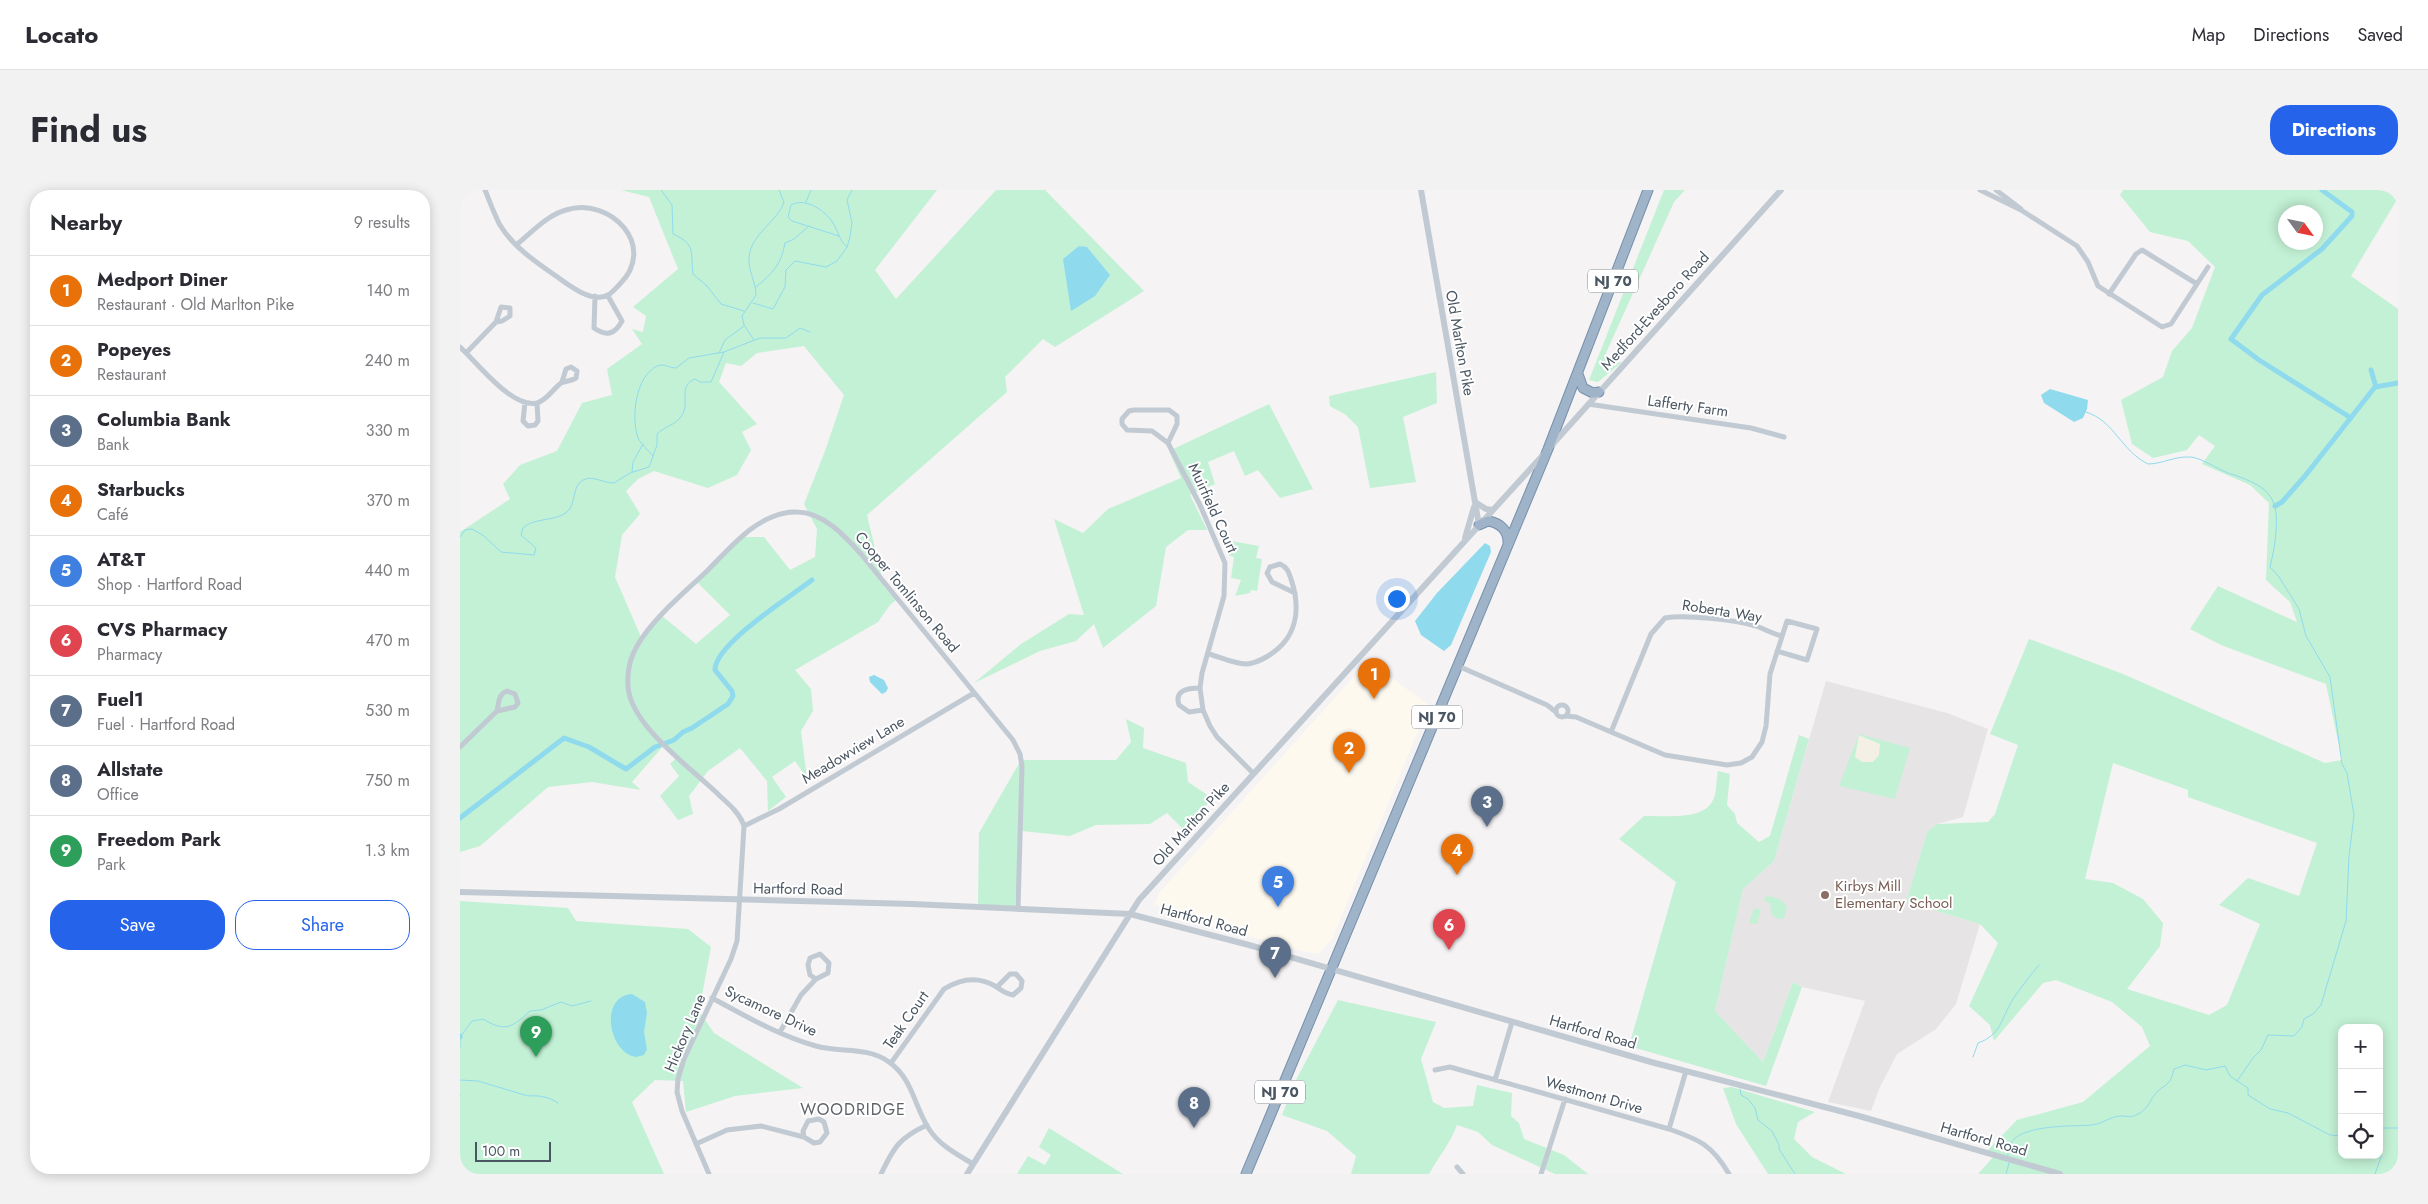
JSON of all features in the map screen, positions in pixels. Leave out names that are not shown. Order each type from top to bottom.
[{"type":"highway","name":"NJ 70","points":[[1246,1174],[1548,449],[1648,190]]},
{"type":"highway","points":[[1578,372],[1583,388],[1599,392]]},
{"type":"highway","points":[[1480,525],[1488,521],[1500,525],[1507,535],[1507,547]]},
{"type":"street","points":[[485,190],[500,225],[516,245],[560,279],[586,294],[608,296],[627,278],[635,258],[635,248],[628,231],[609,215],[586,207],[564,210],[553,216],[516,245]]},
{"type":"street","name":"Old Marlton Pike","points":[[1421,190],[1474,501]]},
{"type":"street","name":"Medford-Evesboro Road","points":[[1493,510],[1781,190]]},
{"type":"street","points":[[1980,190],[2021,210],[2077,246],[2088,262],[2098,286],[2162,327],[2170,324],[2208,267]]},
{"type":"street","points":[[1996,190],[2016,203],[2021,210]]},
{"type":"street","points":[[2109,294],[2136,254],[2142,250],[2197,284]]},
{"type":"street","points":[[595,296],[594,328],[602,333],[609,334],[617,330],[622,321],[608,296]]},
{"type":"street","points":[[466,353],[496,322]]},
{"type":"street","points":[[460,347],[506,392],[525,402],[537,403],[562,382]]},
{"type":"street","points":[[525,402],[523,421],[528,426],[532,426],[538,421],[537,403]]},
{"type":"street","name":"Lafferty Farm","points":[[1588,404],[1751,428],[1784,437]]},
{"type":"street","points":[[1134,410],[1173,411],[1178,419],[1168,443],[1152,431],[1127,430],[1122,424],[1122,419],[1129,411],[1134,410]]},
{"type":"street","name":"Muirfield Court","points":[[1168,443],[1200,505],[1225,563],[1226,586],[1209,654],[1202,673],[1200,688],[1204,710],[1210,726],[1217,737],[1254,774]]},
{"type":"street","points":[[1474,501],[1482,508],[1493,510]]},
{"type":"street","points":[[1474,501],[1480,525]]},
{"type":"street","points":[[1462,544],[1471,523],[1474,501]]},
{"type":"street","name":"Old Marlton Pike","points":[[967,1174],[1130,914],[1152,885],[1493,510]]},
{"type":"street","name":"Cooper Tomlinson Road","points":[[744,826],[735,811],[670,751],[636,713],[629,696],[628,676],[634,652],[644,635],[730,548],[761,523],[786,513],[807,512],[824,521],[840,533],[861,554],[1014,740],[1021,758],[1018,908]]},
{"type":"street","points":[[1209,654],[1246,664],[1261,660],[1275,652],[1289,637],[1296,621],[1295,593],[1288,570],[1284,566],[1276,564],[1270,567],[1266,573],[1269,580],[1295,593]]},
{"type":"street","name":"Roberta Way","points":[[1611,732],[1651,634],[1665,618],[1692,617],[1747,625],[1782,636]]},
{"type":"street","points":[[1458,666],[1547,705],[1560,717],[1576,717],[1665,754],[1727,764],[1741,762],[1752,757],[1762,742],[1766,726],[1770,674],[1777,650],[1787,621],[1817,630],[1807,660],[1777,650]]},
{"type":"street","points":[[1200,688],[1187,688],[1181,692],[1177,700],[1183,710],[1189,712],[1204,710]]},
{"type":"street","points":[[460,747],[497,711],[515,707],[518,703],[515,694],[508,691],[504,692],[500,696],[497,711]]},
{"type":"street","name":"Meadowview Lane","points":[[744,826],[779,809],[974,693]]},
{"type":"street","points":[[1547,705],[1563,705],[1576,717]]},
{"type":"street","points":[[1556,712],[1558,706]]},
{"type":"street","points":[[1566,716],[1567,709]]},
{"type":"street","points":[[740,900],[744,826]]},
{"type":"street","name":"Hartford Road","points":[[460,892],[1018,908],[1130,914],[1249,945],[1512,1022],[1686,1071],[1799,1100],[2060,1174]]},
{"type":"street","name":"Hickory Lane","points":[[709,1174],[680,1105],[678,1079],[684,1059],[737,940],[740,900]]},
{"type":"street","points":[[780,1032],[798,1000],[816,979],[828,973],[830,967],[826,958],[820,954],[810,958],[808,965],[810,975],[816,979]]},
{"type":"street","name":"Teak Court","points":[[891,1063],[944,989],[956,982],[981,981],[1007,994],[1013,995],[1021,988],[1022,981],[1016,974],[1010,974],[1001,980],[997,988]]},
{"type":"street","name":"Sycamore Drive","points":[[712,998],[780,1032],[816,1046],[870,1053],[891,1063],[904,1076],[914,1093],[927,1125],[944,1145],[973,1164]]},
{"type":"street","points":[[1495,1080],[1512,1022]]},
{"type":"street","name":"Westmont Drive","points":[[1435,1070],[1450,1067],[1566,1099],[1698,1139],[1718,1155],[1730,1174]]},
{"type":"street","points":[[1669,1129],[1686,1071]]},
{"type":"street","points":[[1540,1174],[1566,1099]]},
{"type":"street","points":[[696,1144],[727,1130],[761,1126],[804,1137],[808,1141],[820,1142],[825,1139],[827,1127],[819,1119],[808,1121],[803,1131],[804,1137]]},
{"type":"street","points":[[881,1174],[898,1142],[909,1133],[927,1125]]},
{"type":"street","points":[[1457,1166],[1463,1174]]},
{"type":"shaded area","points":[[1368,661],[1429,705],[1332,939],[1319,954],[1172,915],[1155,904],[1159,893]]},
{"type":"shaded area","name":"Kirbys Mill Elementary School","points":[[1826,681],[1947,713],[1988,729],[1963,817],[1937,824],[1927,832],[1906,902],[1980,924],[1956,1004],[1936,1029],[1897,1054],[1879,1089],[1871,1111],[1828,1102],[1865,1001],[1802,987],[1793,982],[1763,1062],[1715,1011],[1743,889],[1774,861]]},
{"type":"green space","points":[[621,190],[937,190],[875,270],[896,299],[996,190],[1045,190],[1144,291],[1055,347],[1043,339],[1005,377],[1007,392],[867,515],[884,586],[896,600],[878,622],[795,670],[811,689],[813,711],[801,731],[807,778],[795,761],[772,777],[786,797],[768,811],[767,781],[740,748],[708,771],[689,796],[693,814],[678,820],[660,796],[679,776],[670,764],[678,756],[665,744],[632,782],[641,790],[592,782],[548,787],[480,846],[460,852],[460,532],[510,499],[503,484],[520,465],[557,451],[582,403],[612,395],[607,369],[642,344],[632,329],[643,332],[646,316],[633,307],[678,269],[649,197]],"holes":[[[804,346],[844,395],[804,504],[817,529],[815,557],[790,570],[764,537],[742,537],[696,581],[730,615],[696,644],[661,615],[641,637],[615,577],[622,535],[640,514],[626,491],[638,479],[654,471],[708,488],[737,475],[751,450],[742,432],[757,424],[719,382],[726,363],[741,366],[757,353]]]},
{"type":"green space","points":[[1664,190],[1685,190],[1674,202],[1606,353],[1610,363],[1622,362],[1598,382],[1589,380]]},
{"type":"green space","points":[[2123,190],[2398,190],[2398,198],[2351,276],[2398,309],[2398,1174],[1978,1174],[1996,1154],[1987,1151],[2017,1120],[2083,1102],[2150,1046],[2142,1027],[2112,1002],[2056,980],[2043,983],[1994,1041],[1990,1025],[1969,1006],[1998,943],[1980,924],[1906,902],[1927,832],[1937,824],[1988,822],[1995,814],[2018,745],[1990,734],[2029,639],[2123,674],[2325,763],[2342,760],[2326,684],[2221,645],[2190,629],[2218,586],[2297,622],[2290,602],[2266,580],[2269,503],[2250,485],[2202,464],[2215,446],[2199,435],[2187,450],[2153,458],[2132,444],[2121,400],[2163,377],[2172,351],[2192,328],[2215,267],[2188,241],[2150,232],[2120,195]],"holes":[[[2113,763],[2188,790],[2188,797],[2317,843],[2299,896],[2248,878],[2219,905],[2260,924],[2227,1005],[2209,1015],[2127,989],[2160,946],[2163,923],[2143,899],[2113,883],[2085,879]]]},
{"type":"green space","points":[[1436,372],[1437,403],[1403,417],[1416,482],[1370,488],[1358,427],[1346,415],[1330,406],[1329,396]]},
{"type":"green space","points":[[1269,404],[1313,489],[1280,498],[1258,470],[1245,476],[1234,451],[1208,462],[1215,484],[1190,495],[1207,530],[1188,530],[1166,547],[1156,606],[1103,648],[1094,624],[1076,641],[1040,651],[974,683],[1021,644],[1069,614],[1084,615],[1054,519],[1083,533],[1108,509],[1181,478],[1169,451]]},
{"type":"green space","points":[[1231,541],[1259,546],[1256,558],[1262,559],[1257,591],[1251,590],[1250,593],[1235,596],[1241,580],[1231,578],[1234,557],[1228,555]]},
{"type":"green space","points":[[1126,719],[1144,728],[1143,748],[1186,763],[1188,782],[1212,798],[1185,831],[1167,813],[1150,824],[1096,825],[1070,836],[1022,831],[1015,907],[978,905],[979,833],[1021,760],[1116,760],[1131,742]]},
{"type":"green space","points":[[1859,734],[1910,748],[1895,799],[1839,786]]},
{"type":"green space","points":[[1799,735],[1809,739],[1774,861],[1743,889],[1715,1011],[1763,1062],[1793,982],[1802,987],[1766,1086],[1629,1046],[1676,882],[1619,839],[1644,816],[1690,815],[1706,808],[1712,802],[1715,795],[1718,771],[1730,774],[1727,805],[1735,814],[1737,823],[1759,842],[1770,836]]},
{"type":"green space","points":[[1766,896],[1783,902],[1787,908],[1784,918],[1778,919],[1772,915],[1770,903],[1764,901]]},
{"type":"green space","points":[[460,901],[568,908],[576,921],[688,929],[711,947],[699,1011],[714,1033],[803,1088],[735,1096],[686,1112],[683,1081],[655,1080],[632,1102],[664,1174],[460,1174]]},
{"type":"green space","points":[[1754,908],[1761,910],[1757,924],[1749,923]]},
{"type":"green space","points":[[1338,1000],[1436,1022],[1421,1059],[1433,1102],[1444,1108],[1473,1106],[1477,1085],[1512,1093],[1511,1116],[1519,1123],[1524,1139],[1564,1155],[1588,1174],[1555,1174],[1492,1145],[1478,1132],[1457,1125],[1448,1144],[1429,1174],[1351,1174],[1356,1156],[1327,1131],[1282,1115],[1295,1082]]},
{"type":"green space","points":[[1732,1087],[1815,1112],[1798,1122],[1794,1139],[1812,1157],[1846,1174],[1768,1174],[1736,1124],[1723,1088]]},
{"type":"green space","points":[[1049,1128],[1123,1174],[1017,1174],[1028,1156],[1045,1165],[1051,1155],[1039,1147]]},
{"type":"sand","points":[[1859,735],[1880,744],[1879,755],[1873,762],[1862,762],[1855,757]]},
{"type":"water","points":[[1079,246],[1087,247],[1110,275],[1095,296],[1071,311],[1063,259]]},
{"type":"water","points":[[2050,389],[2088,400],[2083,418],[2074,422],[2044,403],[2041,395]]},
{"type":"water","points":[[1485,543],[1490,546],[1491,552],[1451,645],[1444,651],[1421,635],[1415,621],[1437,593]]},
{"type":"water","points":[[874,675],[884,680],[888,688],[886,692],[882,694],[870,682],[869,677]]},
{"type":"water","points":[[632,994],[645,1002],[647,1013],[644,1032],[647,1049],[644,1055],[636,1057],[626,1053],[619,1046],[611,1025],[611,1014],[615,1004],[622,997]]},
{"type":"waterway","points":[[661,190],[672,205],[673,234],[686,242],[691,250],[693,274],[707,286],[721,304],[744,311]]},
{"type":"waterway","points":[[754,340],[744,325],[742,316],[756,295],[749,265],[750,253],[752,245],[783,205],[784,202],[779,190]]},
{"type":"waterway","points":[[806,202],[811,190]]},
{"type":"waterway","points":[[753,303],[773,309],[785,287],[786,270],[795,261],[826,267],[837,261],[847,247],[850,237],[852,223],[847,200],[852,190]]},
{"type":"waterway","points":[[2322,190],[2352,212],[2352,216],[2322,249],[2262,295],[2231,339],[2259,360],[2351,418]]},
{"type":"waterway","points":[[839,236],[792,221],[788,217],[791,205],[802,203],[820,209],[833,223],[840,238],[847,247]]},
{"type":"waterway","points":[[756,287],[779,263],[785,243],[794,239],[809,226]]},
{"type":"waterway","points":[[719,353],[725,340],[744,326]]},
{"type":"waterway","points":[[653,456],[638,438],[635,420],[639,388],[650,371],[660,365],[676,368],[689,358],[724,352],[760,338],[786,338],[800,328],[810,332]]},
{"type":"waterway","points":[[460,537],[465,530],[472,529],[484,536],[501,552],[534,555],[536,548],[521,535],[523,528],[533,522],[557,517],[567,512],[572,504],[575,491],[583,480],[591,478],[614,483],[630,473],[649,467],[657,445],[657,434],[682,416],[685,407],[687,385],[695,379],[700,382],[711,382],[724,352]]},
{"type":"waterway","points":[[2371,370],[2376,387]]},
{"type":"waterway","points":[[2275,506],[2282,502],[2305,476],[2375,387],[2398,383]]},
{"type":"waterway","points":[[2086,412],[2104,422],[2138,458],[2148,464],[2184,457],[2194,458],[2256,484],[2265,490],[2275,507],[2276,518],[2274,549],[2270,567],[2279,577],[2299,609],[2306,636],[2330,677],[2342,764],[2347,773],[2354,815],[2349,856],[2346,921],[2321,1005],[2313,1014],[2304,1019],[2302,1027],[2294,1036],[2268,1035],[2261,1050],[2237,1081]]},
{"type":"waterway","points":[[632,472],[633,462],[643,444]]},
{"type":"waterway","points":[[460,818],[564,738],[589,747],[626,769],[655,747],[674,740],[683,732],[728,704],[733,696],[732,691],[715,670],[718,659],[740,634],[812,580]]},
{"type":"waterway","points":[[1973,1057],[1978,1043],[1986,1040],[2000,1026],[2013,999],[2039,965]]},
{"type":"waterway","points":[[460,1048],[460,1037],[472,1021],[483,1019],[503,1027],[513,1024],[530,1011],[541,1010],[561,1002],[572,1006],[591,1001]]},
{"type":"waterway","points":[[2008,1156],[2009,1145],[2016,1137],[2027,1132],[2056,1127],[2092,1125],[2117,1116],[2132,1116],[2140,1113],[2147,1107],[2156,1093],[2169,1082],[2174,1069],[2185,1065],[2206,1070],[2225,1066],[2230,1076],[2248,1088],[2248,1095],[2270,1109],[2288,1113],[2330,1135],[2338,1136]]},
{"type":"waterway","points":[[460,1080],[478,1081],[528,1096],[548,1098],[558,1103]]},
{"type":"waterway","points":[[1740,1089],[1741,1095],[1748,1099],[1755,1108],[1758,1120],[1772,1131],[1779,1149],[1795,1174]]},
{"type":"waterway","points":[[2383,1128],[2398,1128]]},
{"type":"waterway","points":[[2375,1174],[2380,1159]]},
{"type":"waterway","points":[[2006,1174],[2009,1163]]},
{"type":"place","name":"Medport Diner","points":[[1374,699]]},
{"type":"place","name":"Popeyes","points":[[1349,773]]},
{"type":"place","name":"Columbia Bank","points":[[1487,827]]},
{"type":"place","name":"Starbucks","points":[[1457,875]]},
{"type":"place","name":"Kirbys Mill Elementary School","points":[[1825,895]]},
{"type":"place","name":"AT&T","points":[[1278,907]]},
{"type":"place","name":"CVS Pharmacy","points":[[1449,950]]},
{"type":"place","name":"Fuel1","points":[[1275,978]]},
{"type":"place","name":"Freedom Park","points":[[536,1057]]},
{"type":"place","name":"Allstate","points":[[1194,1128]]},
{"type":"district","name":"WOODRIDGE","points":[[853,1109]]}]
